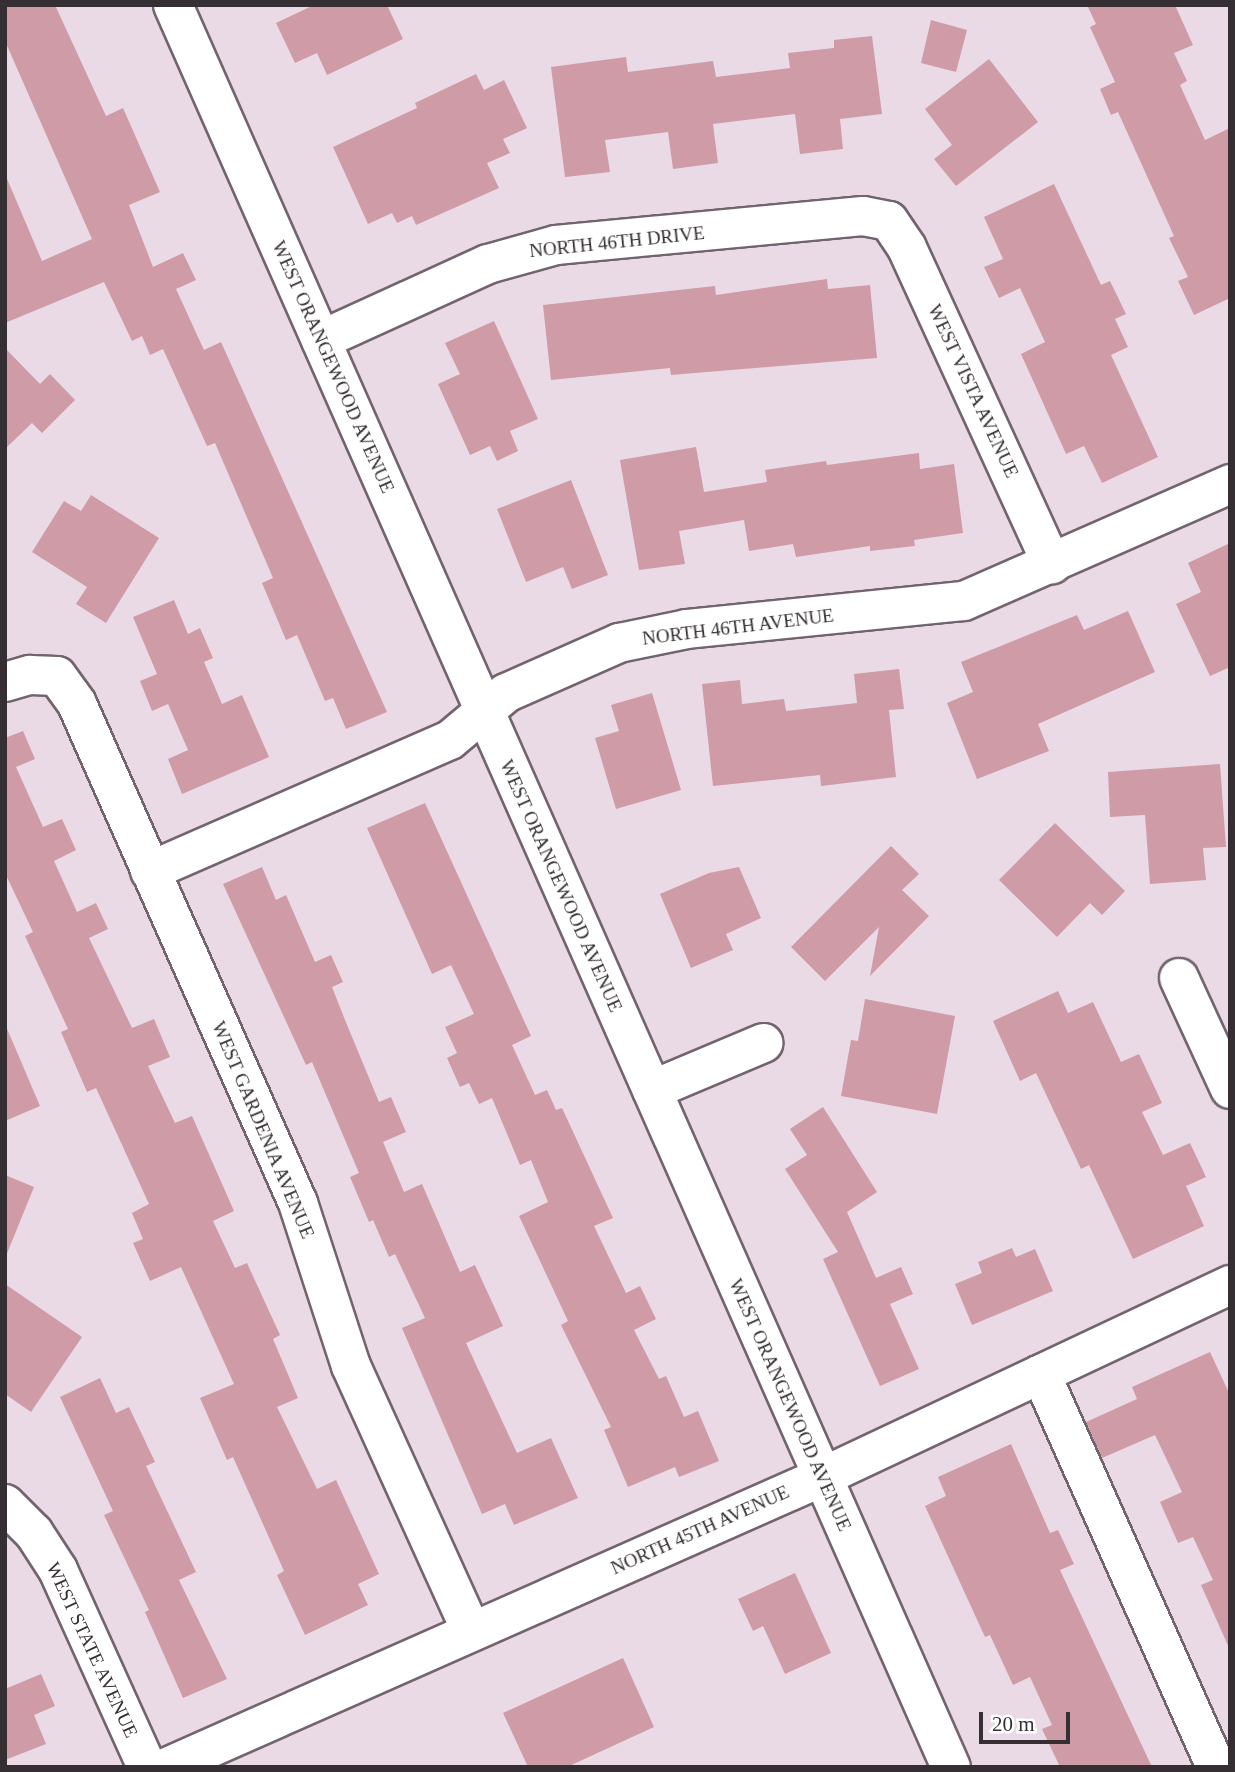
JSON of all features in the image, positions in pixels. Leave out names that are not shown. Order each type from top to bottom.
[{"type":"street","name":"WEST ORANGEWOOD AVENUE","points":[[173,5],[951,1767]]},
{"type":"street","name":"NORTH 46TH DRIVE","points":[[321,340],[488,264],[556,245],[863,216],[889,221]]},
{"type":"street","name":"WEST VISTA AVENUE","points":[[889,221],[907,248],[1052,564]]},
{"type":"street","name":"NORTH 46TH AVENUE","points":[[150,871],[450,740],[515,689],[619,643],[687,629],[964,601],[1230,484]]},
{"type":"street","name":"WEST GARDENIA AVENUE","points":[[5,682],[30,675],[57,676],[77,704],[298,1203],[351,1366],[471,1630]]},
{"type":"street","points":[[1179,978],[1230,1088]]},
{"type":"street","points":[[652,1090],[764,1043]]},
{"type":"street","name":"NORTH 45TH AVENUE","points":[[167,1767],[471,1630],[822,1477],[1230,1285]]},
{"type":"street","points":[[1041,1374],[1216,1767]]},
{"type":"street","name":"WEST STATE AVENUE","points":[[5,1504],[34,1533],[58,1570],[147,1767]]},
{"type":"building","points":[[5,5],[55,5],[106,116],[123,108],[160,192],[129,205],[153,267],[183,253],[196,280],[176,289],[204,350],[221,342],[387,712],[346,729],[333,698],[325,701],[297,635],[286,640],[262,583],[273,578],[215,443],[207,446],[163,349],[150,355],[142,336],[132,341],[104,282],[5,323],[5,174],[42,261],[92,239],[5,41]]},
{"type":"building","points":[[314,5],[387,5],[403,39],[327,75],[317,53],[295,63],[276,23]]},
{"type":"building","points":[[1087,5],[1175,5],[1193,45],[1174,53],[1187,81],[1180,85],[1205,140],[1230,128],[1230,298],[1194,315],[1178,281],[1188,277],[1169,238],[1174,236],[1118,112],[1111,115],[1100,89],[1115,82],[1090,27],[1096,24]]},
{"type":"building","points":[[931,20],[967,30],[956,72],[921,63]]},
{"type":"building","points":[[872,36],[882,114],[840,119],[843,149],[800,154],[795,114],[713,124],[718,163],[673,169],[668,132],[605,140],[610,172],[565,177],[551,67],[626,57],[628,72],[713,61],[716,77],[790,68],[788,53],[834,48],[834,40]]},
{"type":"building","points":[[989,59],[1038,122],[956,186],[934,159],[952,145],[925,109]]},
{"type":"building","points":[[476,74],[484,90],[504,80],[527,128],[503,139],[510,153],[487,163],[499,188],[416,225],[412,216],[397,223],[392,213],[368,224],[333,147],[417,108],[415,103]]},
{"type":"building","points":[[1054,184],[1101,285],[1110,281],[1126,314],[1115,319],[1128,347],[1111,355],[1158,457],[1102,483],[1084,446],[1066,454],[1021,354],[1045,342],[1020,288],[999,298],[984,267],[1003,259],[984,217]]},
{"type":"building","points":[[827,279],[828,289],[870,285],[877,358],[671,375],[670,368],[551,380],[543,305],[715,286],[716,295]]},
{"type":"building","points":[[494,321],[538,419],[510,431],[518,451],[497,461],[490,446],[470,455],[438,384],[460,374],[445,343]]},
{"type":"building","points":[[5,348],[40,384],[50,374],[75,400],[42,433],[32,423],[5,449]]},
{"type":"building","points":[[696,447],[704,492],[767,482],[765,470],[826,461],[827,465],[919,453],[920,469],[954,464],[963,533],[914,540],[915,546],[870,551],[870,546],[796,557],[793,544],[749,551],[744,520],[679,531],[685,564],[639,570],[620,460]]},
{"type":"building","points":[[571,480],[608,575],[572,589],[563,567],[526,582],[497,509]]},
{"type":"building","points":[[91,495],[159,538],[106,623],[76,604],[87,587],[32,552],[64,501],[81,511]]},
{"type":"building","points":[[1230,543],[1230,667],[1210,676],[1176,604],[1201,592],[1188,563]]},
{"type":"building","points":[[174,600],[188,634],[200,628],[213,658],[204,662],[222,704],[242,695],[269,757],[182,794],[168,759],[188,750],[168,704],[152,711],[140,681],[157,674],[133,617]]},
{"type":"building","points":[[1128,611],[1155,672],[1038,724],[1049,751],[977,779],[947,703],[973,692],[961,662],[1077,615],[1084,630]]},
{"type":"building","points":[[899,669],[904,709],[889,710],[896,777],[821,786],[820,775],[713,786],[702,684],[740,680],[742,704],[784,699],[786,711],[857,703],[854,674]]},
{"type":"building","points":[[652,693],[681,790],[616,809],[595,738],[619,731],[611,705]]},
{"type":"building","points":[[23,731],[35,759],[16,767],[43,827],[62,819],[76,850],[54,861],[77,912],[96,903],[108,929],[89,938],[132,1028],[154,1019],[170,1057],[148,1066],[175,1123],[192,1116],[234,1211],[213,1221],[235,1268],[247,1263],[280,1335],[273,1339],[298,1398],[277,1407],[317,1489],[336,1480],[379,1574],[358,1584],[368,1605],[305,1635],[277,1575],[284,1571],[233,1457],[227,1460],[200,1398],[234,1384],[181,1267],[150,1281],[133,1243],[143,1239],[132,1213],[149,1204],[96,1088],[87,1092],[61,1032],[68,1029],[25,936],[33,932],[5,873],[5,738]]},
{"type":"building","points":[[1220,764],[1226,847],[1203,848],[1206,880],[1150,884],[1145,815],[1110,817],[1108,772]]},
{"type":"building","points":[[425,803],[531,1036],[512,1045],[535,1095],[547,1090],[556,1110],[562,1108],[613,1218],[594,1226],[626,1293],[640,1286],[656,1319],[634,1330],[659,1379],[666,1376],[684,1417],[698,1411],[719,1461],[679,1477],[675,1467],[628,1487],[604,1430],[611,1427],[561,1325],[568,1321],[519,1216],[548,1202],[531,1160],[520,1165],[492,1098],[479,1104],[469,1083],[460,1087],[447,1058],[457,1053],[445,1027],[474,1014],[451,965],[432,974],[367,828]]},
{"type":"building","points":[[1055,823],[1125,891],[1102,915],[1090,903],[1057,937],[999,880]]},
{"type":"building","points":[[891,846],[919,874],[902,890],[929,916],[870,976],[879,927],[825,981],[791,947]]},
{"type":"building","points":[[262,867],[276,900],[286,895],[315,962],[331,955],[343,982],[332,987],[379,1102],[391,1097],[406,1132],[383,1142],[404,1192],[422,1184],[460,1272],[475,1265],[503,1326],[466,1343],[517,1453],[551,1438],[578,1498],[514,1525],[505,1504],[482,1514],[402,1328],[425,1318],[395,1254],[389,1257],[373,1220],[369,1222],[350,1177],[359,1173],[312,1062],[306,1065],[223,884]]},
{"type":"building","points":[[739,867],[761,918],[726,934],[733,950],[691,968],[660,894],[709,873]]},
{"type":"building","points":[[1058,991],[1068,1013],[1093,1002],[1121,1062],[1139,1054],[1162,1103],[1142,1112],[1163,1155],[1190,1143],[1206,1177],[1186,1186],[1204,1226],[1133,1259],[1089,1165],[1081,1169],[1036,1073],[1020,1081],[993,1021]]},
{"type":"building","points":[[865,999],[955,1016],[937,1114],[841,1096],[851,1040],[858,1041]]},
{"type":"building","points":[[5,1024],[40,1106],[5,1121]]},
{"type":"building","points":[[823,1107],[877,1192],[847,1212],[876,1278],[901,1267],[913,1294],[890,1304],[919,1369],[880,1386],[823,1259],[838,1252],[785,1169],[807,1155],[790,1129]]},
{"type":"building","points":[[5,1175],[34,1187],[6,1256],[5,1256]]},
{"type":"building","points":[[1012,1248],[1016,1257],[1035,1249],[1053,1291],[972,1325],[955,1284],[982,1273],[978,1262]]},
{"type":"building","points":[[5,1284],[82,1337],[31,1412],[5,1394]]},
{"type":"building","points":[[1210,1352],[1230,1395],[1230,1650],[1201,1585],[1213,1580],[1193,1537],[1178,1543],[1160,1502],[1182,1492],[1155,1435],[1102,1458],[1086,1422],[1137,1399],[1132,1387]]},
{"type":"building","points":[[100,1378],[116,1413],[129,1407],[155,1462],[146,1466],[196,1572],[179,1580],[227,1679],[183,1698],[145,1612],[149,1610],[104,1515],[113,1511],[60,1397]]},
{"type":"building","points":[[1011,1444],[1050,1533],[1058,1530],[1074,1564],[1060,1570],[1152,1767],[1060,1767],[1042,1729],[1052,1725],[1030,1677],[1013,1685],[990,1635],[985,1637],[925,1506],[946,1496],[938,1477]]},
{"type":"building","points":[[795,1573],[831,1653],[785,1674],[763,1626],[753,1631],[738,1599]]},
{"type":"building","points":[[623,1658],[654,1727],[567,1767],[528,1767],[503,1713]]},
{"type":"building","points":[[41,1674],[55,1706],[34,1715],[46,1744],[5,1760],[5,1689]]}]
